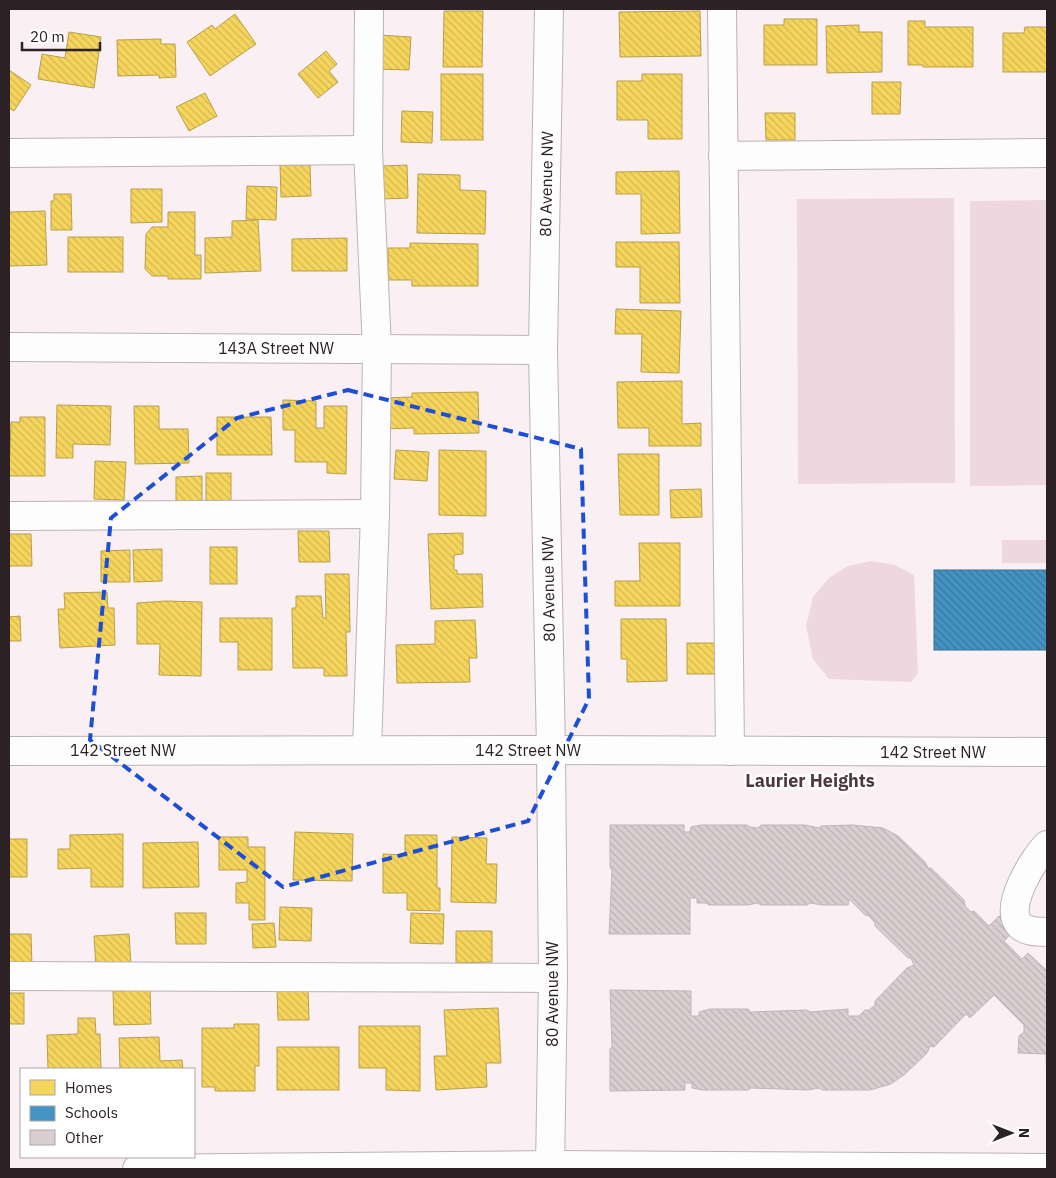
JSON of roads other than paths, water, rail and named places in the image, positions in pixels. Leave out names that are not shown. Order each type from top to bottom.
[{"type":"street","points":[[367,749],[375,514],[377,349],[368,150],[369,9]]},
{"type":"street","name":"80 Avenue NW","points":[[549,9],[543,350],[552,750],[553,978],[550,1167]]},
{"type":"street","points":[[722,9],[730,751]]},
{"type":"street","points":[[9,153],[368,150]]},
{"type":"street","points":[[723,156],[1047,153]]},
{"type":"street","name":"143A Street NW","points":[[9,347],[543,350]]},
{"type":"street","points":[[9,516],[375,514]]},
{"type":"street","name":"142 Street NW","points":[[9,751],[367,749],[1047,752]]},
{"type":"street","points":[[1047,845],[1028,872],[1017,896],[1015,913],[1018,923],[1026,929],[1047,932]]},
{"type":"street","points":[[9,976],[553,978]]},
{"type":"street","points":[[137,1169],[550,1167],[1047,1168]]},
{"type":"district","name":"Laurier Heights","points":[[810,780]]}]
